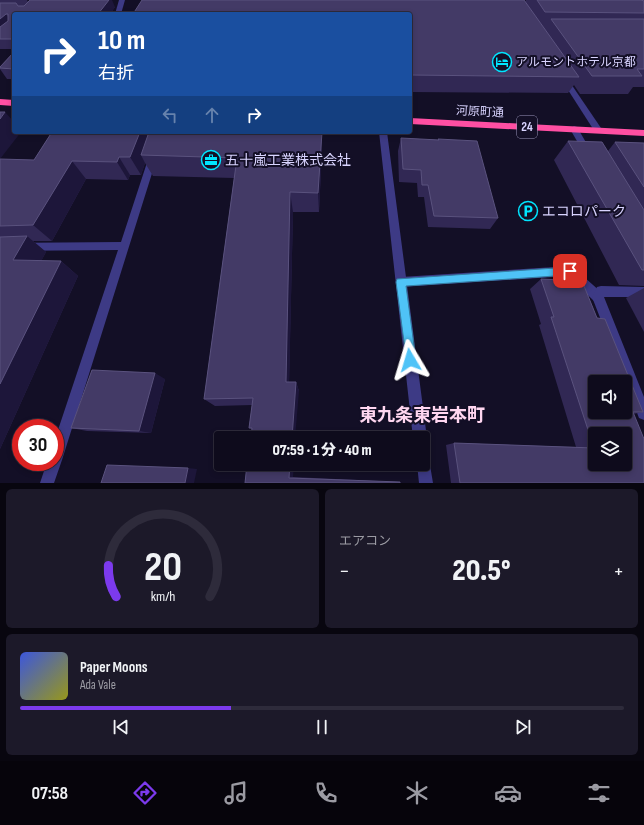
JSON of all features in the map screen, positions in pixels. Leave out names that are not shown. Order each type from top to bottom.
[{"type":"highway","points":[[0,102],[12,103]]},
{"type":"highway","name":"河原町通","points":[[412,121],[644,133]]},
{"type":"street","points":[[119,12],[122,0]]},
{"type":"street","points":[[561,74],[598,130]]},
{"type":"street","points":[[574,129],[591,159]]},
{"type":"street","points":[[64,433],[160,134]]},
{"type":"street","points":[[383,134],[419,431]]},
{"type":"street","points":[[0,248],[125,246]]},
{"type":"street","points":[[400,282],[570,271],[598,297],[644,413]]},
{"type":"street","points":[[598,297],[601,291],[644,292]]},
{"type":"street","points":[[47,483],[51,471]]},
{"type":"street","points":[[425,471],[426,483]]},
{"type":"building","points":[[30,0],[109,0],[100,12],[12,12],[12,39],[0,39],[0,27],[8,21],[8,14],[0,19],[0,3],[16,3],[18,6],[24,6]]},
{"type":"building","points":[[142,0],[524,0],[579,77],[412,75],[412,12],[134,12]]},
{"type":"building","points":[[537,0],[641,0],[644,1],[644,13],[545,12]]},
{"type":"building","points":[[551,19],[644,19],[644,69],[637,69],[642,76],[592,76]]},
{"type":"building","points":[[12,54],[12,69],[0,67]]},
{"type":"building","points":[[0,112],[5,112],[0,119]]},
{"type":"building","points":[[51,134],[139,134],[130,157],[119,157],[117,162],[72,161],[33,225],[0,226],[0,159],[34,160]]},
{"type":"building","points":[[148,134],[322,134],[318,193],[290,192],[286,382],[296,382],[292,431],[252,431],[252,428],[249,428],[253,398],[204,399],[237,158],[141,155]]},
{"type":"building","points":[[401,138],[477,141],[498,218],[434,216],[428,185],[422,185],[421,170],[403,169]]},
{"type":"building","points":[[568,141],[602,142],[644,210],[644,270],[642,270]]},
{"type":"building","points":[[615,142],[644,143],[644,187]]},
{"type":"building","points":[[27,236],[13,260],[61,261],[0,384],[0,237]]},
{"type":"building","points":[[541,279],[582,281],[597,318],[605,319],[628,375],[588,375],[588,419],[632,419],[632,385],[643,412],[633,412],[644,439],[644,483],[460,483],[454,443],[588,448],[588,471],[632,471],[632,427],[588,427],[588,430],[551,317],[554,317]]},
{"type":"building","points":[[92,370],[155,373],[139,431],[71,428]]},
{"type":"building","points":[[107,465],[188,468],[185,483],[101,483]]},
{"type":"building","points":[[246,471],[290,471],[289,478],[400,482],[400,483],[245,483]]},
{"type":"place","name":"アルモントホテル京都","points":[[502,62]]},
{"type":"place","name":"五十嵐工業株式会社","points":[[211,160]]},
{"type":"place","name":"エコロパーク","points":[[528,211]]},
{"type":"district","name":"東九条東岩本町","points":[[422,415]]},
{"type":"route","points":[[410,360],[400,282],[570,271]]}]
